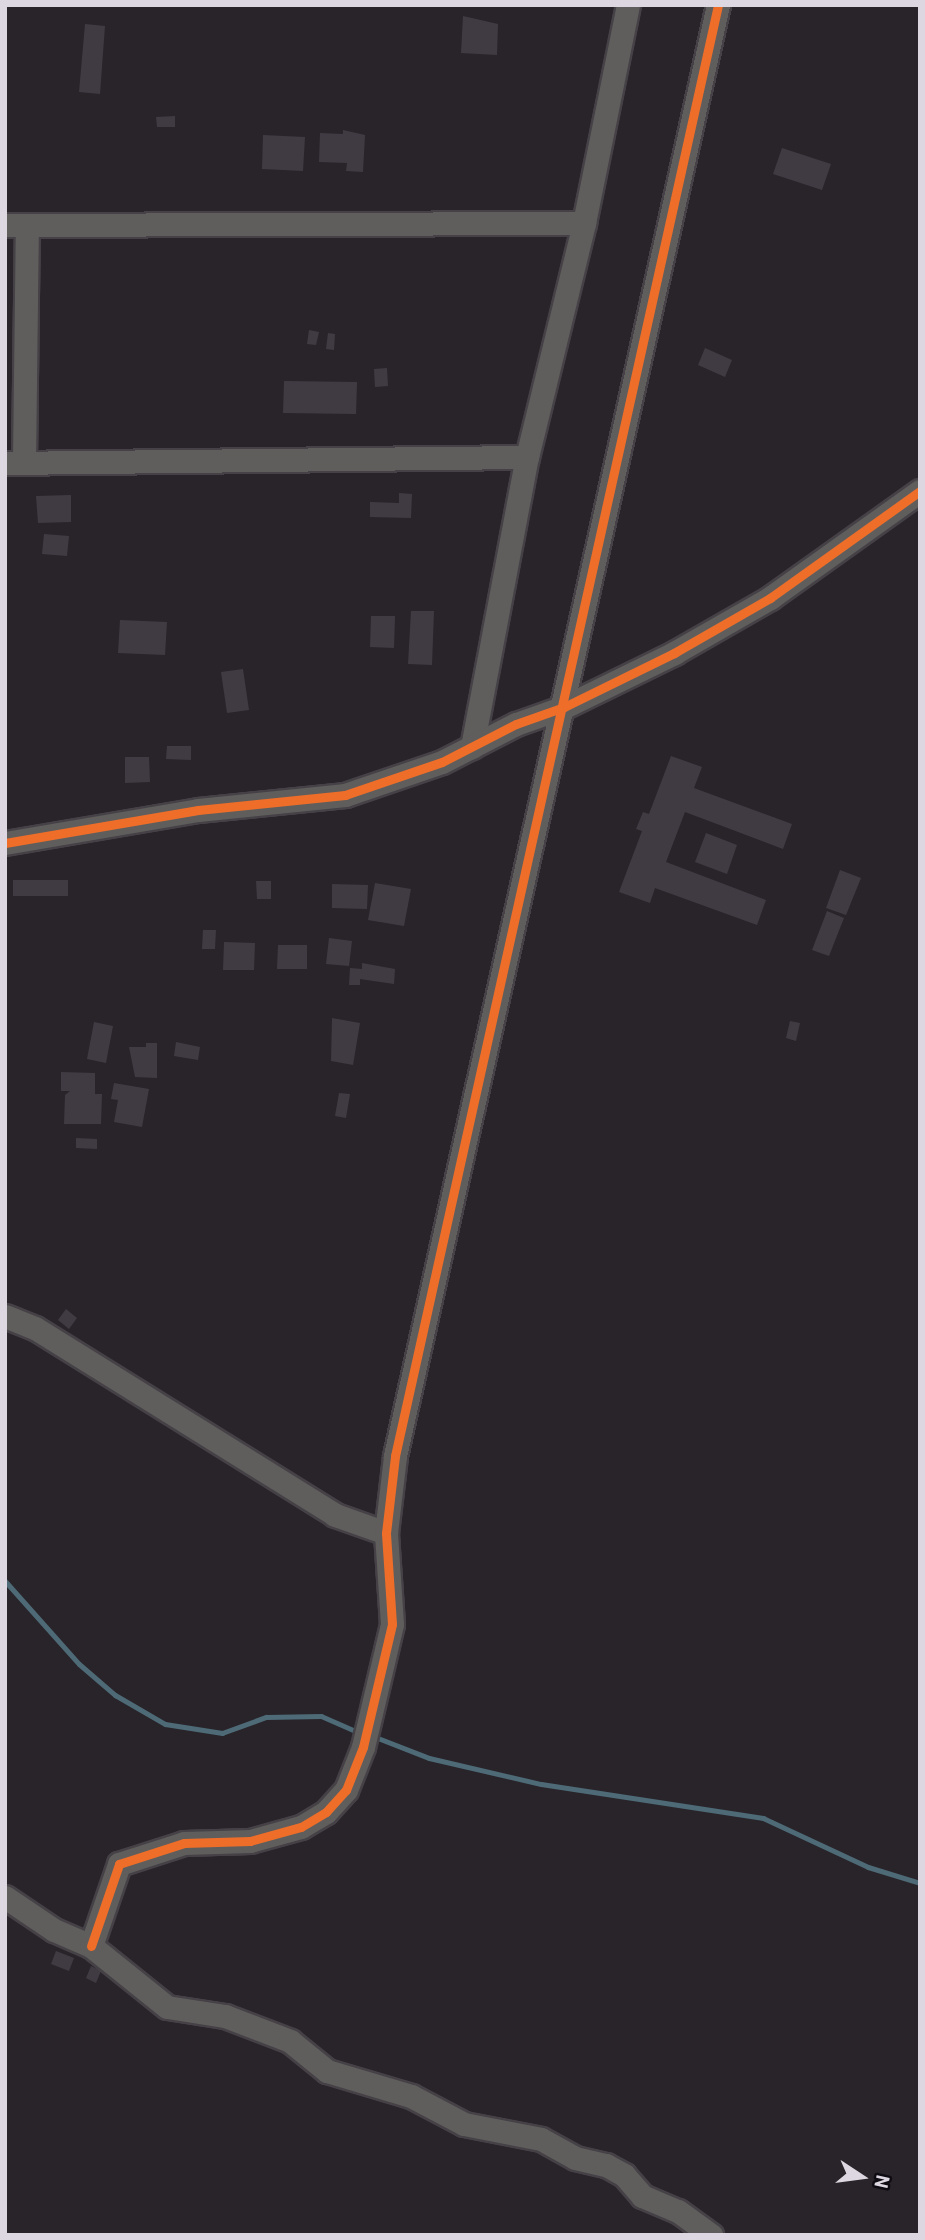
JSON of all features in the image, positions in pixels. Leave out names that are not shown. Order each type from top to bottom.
[{"type":"street","points":[[472,747],[527,457],[584,223],[628,5]]},
{"type":"street","points":[[91,1947],[119,1864],[184,1843],[275,1836],[326,1812],[346,1790],[363,1747],[392,1624],[386,1533],[395,1456],[504,956],[564,707],[718,5]]},
{"type":"street","points":[[527,457],[15,463],[16,225],[584,223]]},
{"type":"street","points":[[5,843],[198,810],[345,795],[442,762],[516,724],[564,707],[770,598],[919,492]]},
{"type":"street","points":[[5,1316],[35,1328],[335,1515],[386,1533]]},
{"type":"street","points":[[5,1898],[54,1930],[91,1947],[167,2007],[225,2016],[290,2041],[327,2070],[411,2096],[464,2124],[541,2139],[575,2158],[606,2165],[624,2175],[642,2196],[678,2211],[711,2235]]},
{"type":"building","points":[[463,16],[498,24],[497,55],[461,53]]},
{"type":"building","points":[[85,24],[105,26],[100,94],[79,92]]},
{"type":"building","points":[[175,116],[175,127],[157,127],[156,117]]},
{"type":"building","points":[[343,130],[365,135],[363,172],[346,171],[347,163],[319,162],[320,133],[343,134]]},
{"type":"building","points":[[263,135],[305,137],[303,171],[262,169]]},
{"type":"building","points":[[782,148],[831,164],[822,190],[773,174]]},
{"type":"building","points":[[309,330],[319,332],[316,345],[307,344]]},
{"type":"building","points":[[328,333],[335,334],[334,350],[326,349]]},
{"type":"building","points":[[705,348],[732,360],[725,377],[698,365]]},
{"type":"building","points":[[387,368],[388,386],[375,387],[374,369]]},
{"type":"building","points":[[284,381],[357,382],[356,414],[283,413]]},
{"type":"building","points":[[399,493],[412,494],[411,518],[370,517],[370,502],[399,503]]},
{"type":"building","points":[[71,495],[71,522],[38,523],[36,496]]},
{"type":"building","points":[[44,534],[69,536],[67,556],[42,554]]},
{"type":"building","points":[[411,611],[434,611],[432,665],[408,664]]},
{"type":"building","points":[[371,616],[395,616],[394,648],[370,647]]},
{"type":"building","points":[[120,620],[167,622],[165,655],[118,653]]},
{"type":"building","points":[[243,669],[249,710],[227,713],[221,672]]},
{"type":"building","points":[[167,746],[191,746],[191,760],[166,759]]},
{"type":"building","points":[[671,756],[702,767],[694,788],[792,824],[783,849],[685,812],[666,862],[766,900],[757,925],[655,888],[650,903],[619,892],[642,831],[636,829],[643,812],[649,814]]},
{"type":"building","points":[[125,757],[149,757],[150,782],[125,783]]},
{"type":"building","points":[[706,833],[737,845],[727,874],[695,862]]},
{"type":"building","points":[[840,870],[861,878],[846,915],[826,908]]},
{"type":"building","points":[[13,880],[68,880],[68,896],[13,896]]},
{"type":"building","points":[[256,881],[271,881],[271,899],[257,899]]},
{"type":"building","points":[[375,883],[411,889],[404,926],[368,920]]},
{"type":"building","points":[[332,884],[368,885],[367,909],[332,908]]},
{"type":"building","points":[[827,911],[844,918],[829,956],[812,950]]},
{"type":"building","points":[[203,930],[216,930],[215,949],[202,949]]},
{"type":"building","points":[[329,938],[352,941],[349,966],[326,964]]},
{"type":"building","points":[[224,942],[255,943],[254,970],[223,970]]},
{"type":"building","points":[[278,945],[307,945],[307,969],[277,969]]},
{"type":"building","points":[[362,963],[395,969],[394,984],[360,979],[360,985],[349,985],[350,968],[362,969]]},
{"type":"building","points":[[332,1018],[360,1023],[353,1065],[331,1061]]},
{"type":"building","points":[[790,1021],[800,1023],[796,1041],[786,1038]]},
{"type":"building","points":[[94,1022],[113,1026],[106,1063],[87,1059]]},
{"type":"building","points":[[176,1042],[200,1047],[198,1060],[174,1056]]},
{"type":"building","points":[[146,1043],[157,1043],[157,1078],[135,1077],[129,1047],[146,1047]]},
{"type":"building","points":[[61,1072],[95,1073],[95,1094],[102,1094],[101,1124],[64,1124],[65,1095],[70,1091],[61,1091]]},
{"type":"building","points":[[114,1083],[149,1089],[142,1127],[114,1122],[118,1100],[111,1099]]},
{"type":"building","points":[[339,1093],[350,1094],[346,1118],[335,1116]]},
{"type":"building","points":[[76,1138],[97,1139],[97,1149],[76,1148]]},
{"type":"building","points":[[66,1309],[77,1318],[69,1329],[58,1320]]},
{"type":"building","points":[[56,1951],[74,1958],[69,1971],[51,1964]]},
{"type":"building","points":[[91,1966],[101,1971],[96,1983],[86,1978]]},
{"type":"waterway","points":[[5,1581],[79,1664],[115,1695],[165,1724],[222,1733],[266,1717],[321,1716],[360,1733]]},
{"type":"waterway","points":[[370,1735],[429,1758],[541,1784],[763,1818],[868,1867],[920,1883]]},
{"type":"cycle path","points":[[91,1946],[119,1864],[184,1843],[250,1841],[301,1827],[326,1812],[346,1790],[363,1747],[392,1624],[386,1533],[395,1456],[718,5]]},
{"type":"cycle path","points":[[5,843],[198,810],[345,795],[442,762],[516,724],[564,707],[674,653],[770,598],[920,491]]}]
